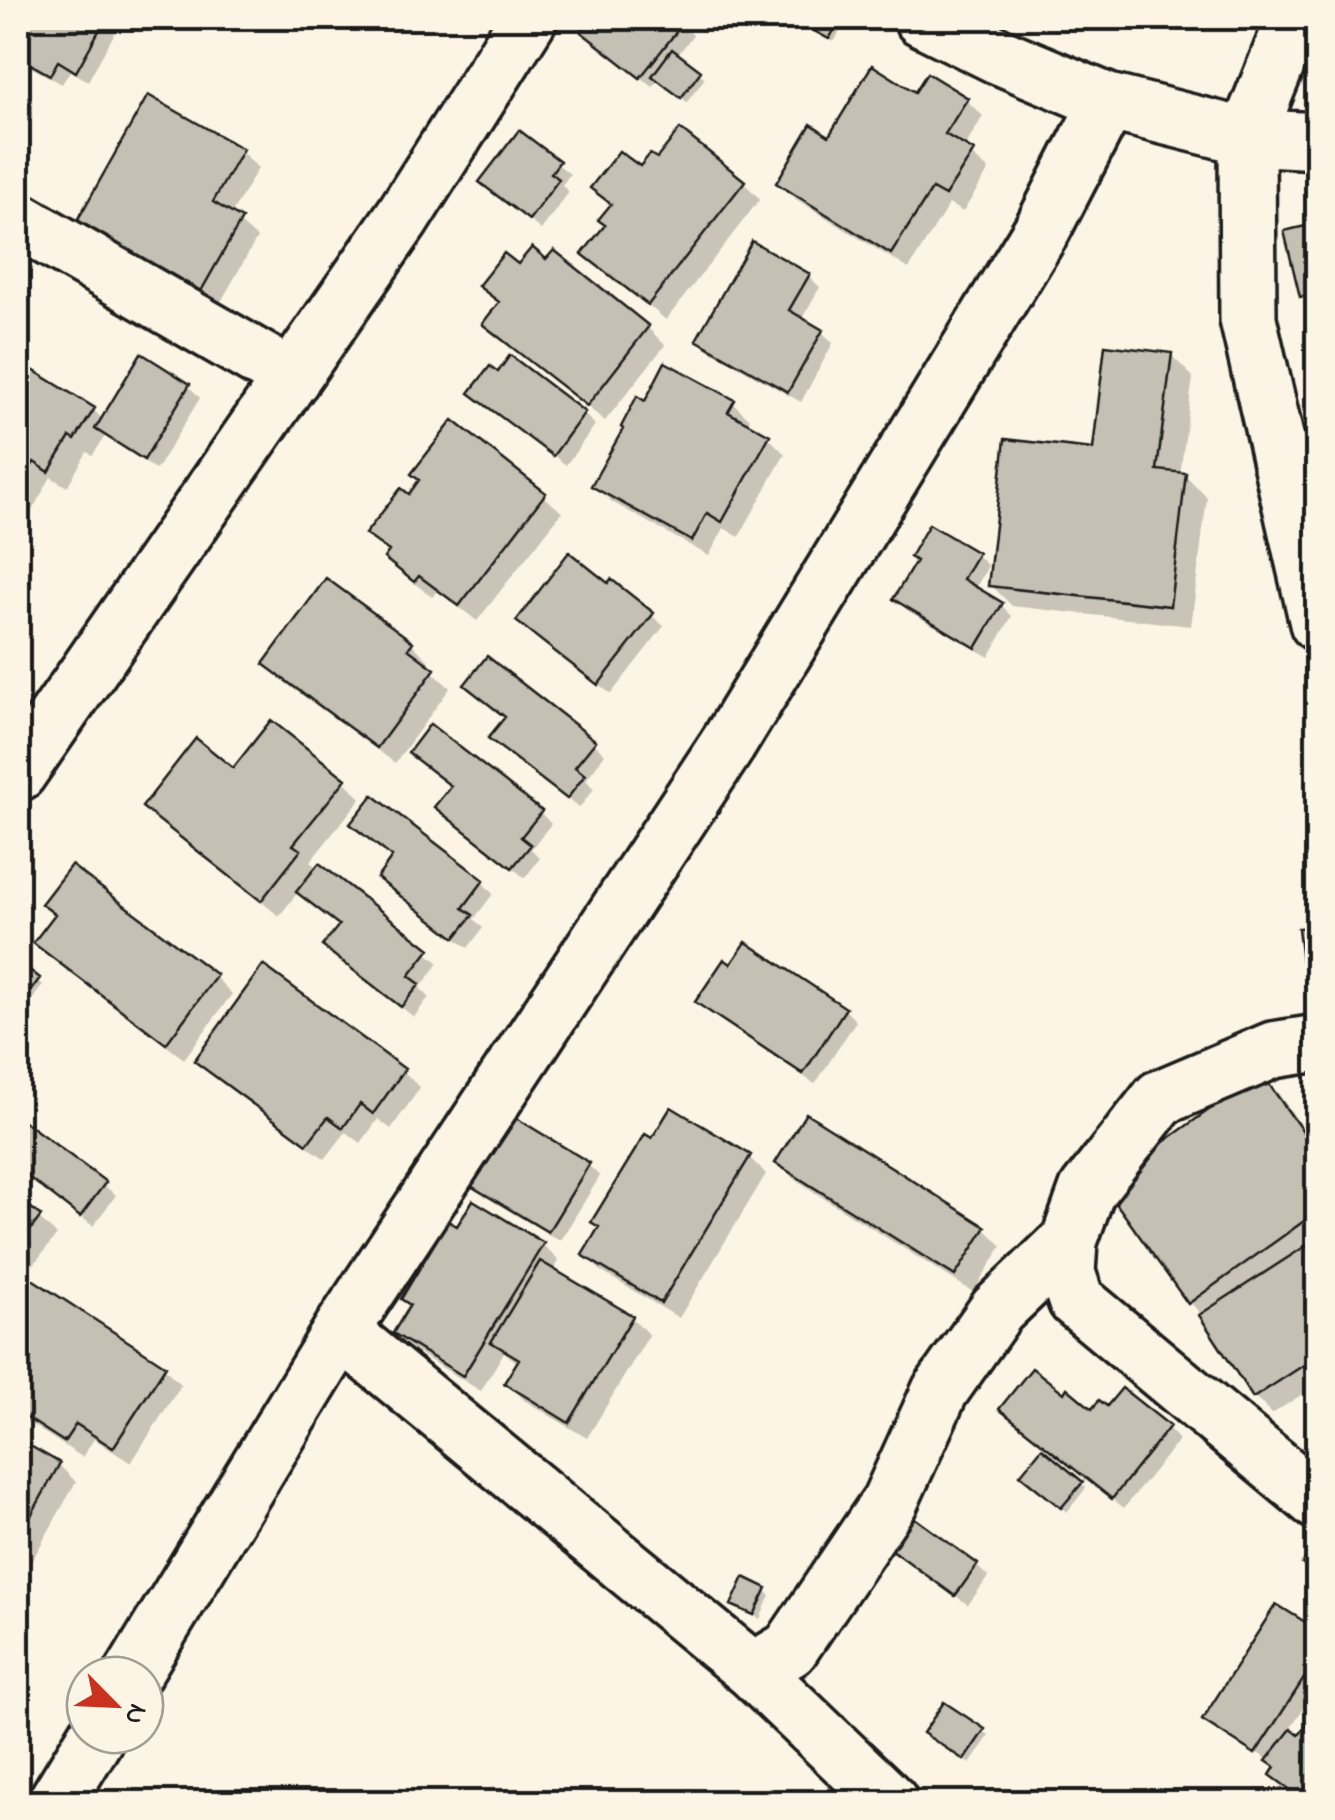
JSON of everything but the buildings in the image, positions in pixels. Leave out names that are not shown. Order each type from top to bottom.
[{"type":"street","points":[[18,774],[402,218],[529,18]]},
{"type":"street","points":[[922,18],[1108,102],[1247,137],[1318,141]]},
{"type":"street","points":[[1295,18],[1247,137],[1248,319],[1318,623]]},
{"type":"street","points":[[144,1655],[341,1331],[728,744],[1043,228],[1108,102]]},
{"type":"street","points":[[18,220],[292,378]]},
{"type":"street","points":[[1318,1043],[1273,1050],[1160,1098],[1087,1191],[1069,1241],[1066,1273],[1076,1300],[1318,1502]]},
{"type":"street","points":[[753,1671],[790,1649],[802,1632],[890,1500],[940,1391],[997,1310],[1069,1241]]},
{"type":"street","points":[[341,1331],[753,1671],[890,1802]]}]
